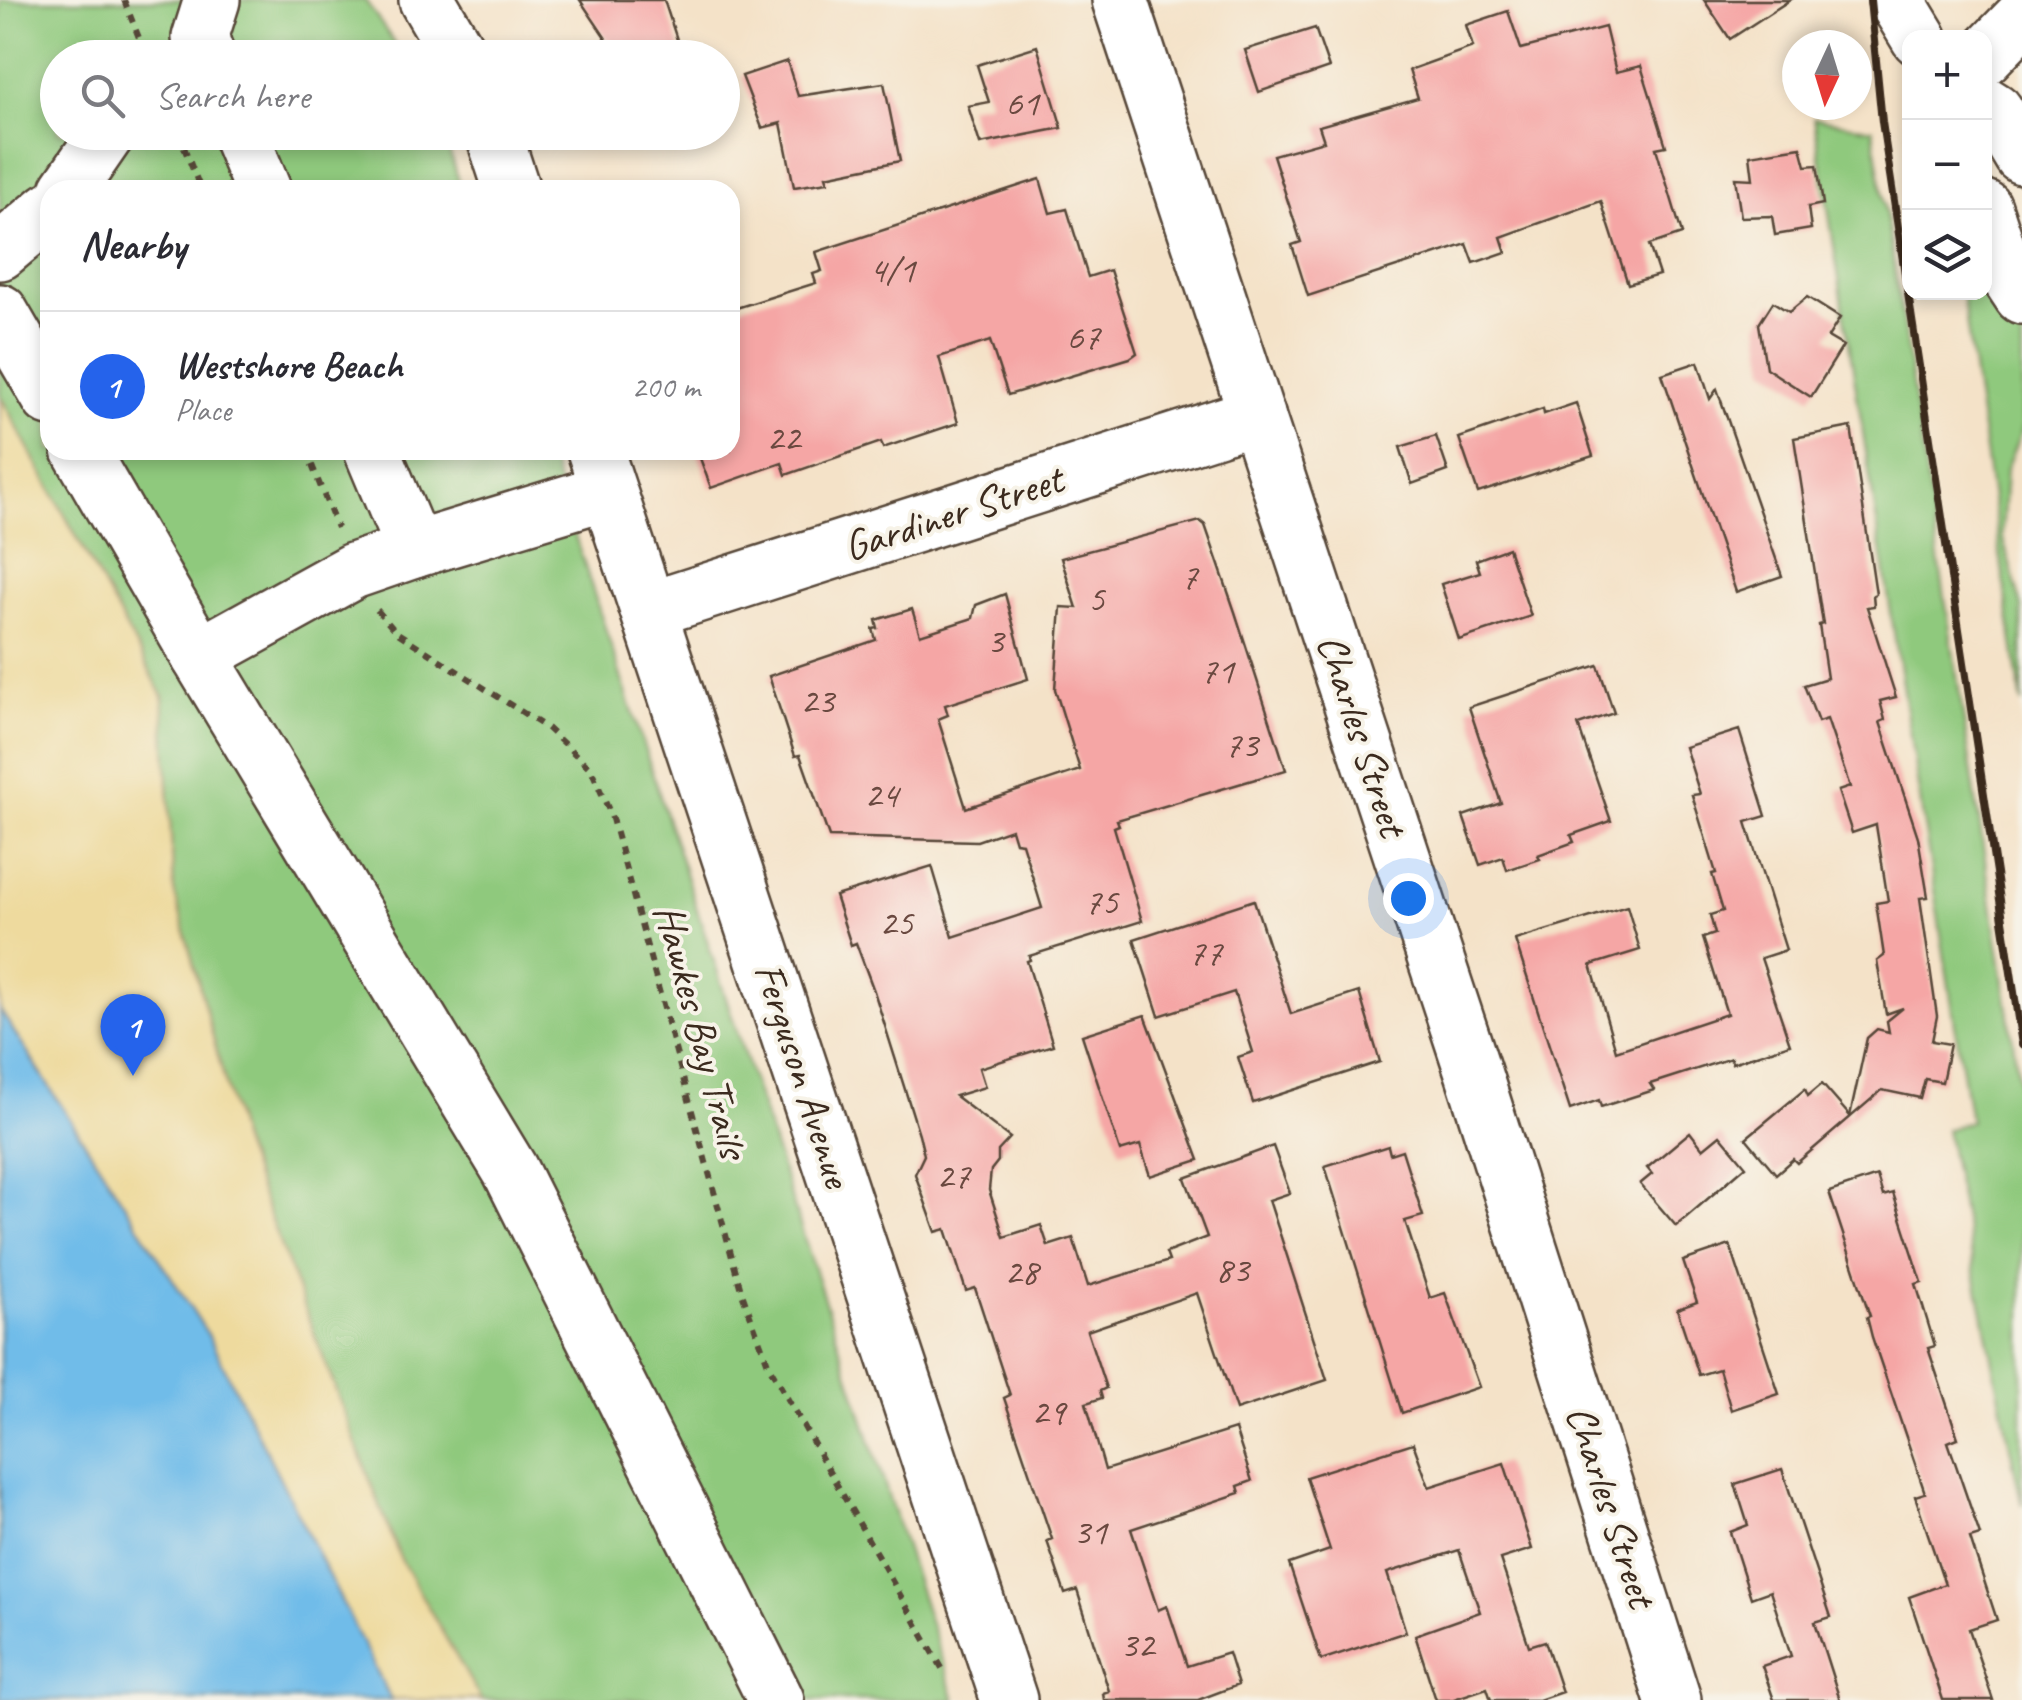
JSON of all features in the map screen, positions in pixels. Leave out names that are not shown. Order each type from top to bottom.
[{"type":"street","points":[[426,0],[449,40]]},
{"type":"street","name":"Charles Street","points":[[1120,0],[1473,1072],[1673,1700]]},
{"type":"street","points":[[1896,0],[1913,30]]},
{"type":"street","points":[[1992,50],[2022,18]]},
{"type":"street","points":[[1992,108],[2022,156]]},
{"type":"street","points":[[75,180],[96,150]]},
{"type":"street","points":[[247,150],[260,180]]},
{"type":"street","points":[[499,150],[509,180]]},
{"type":"street","points":[[1985,210],[2004,269],[2022,296]]},
{"type":"street","points":[[0,252],[40,218]]},
{"type":"street","points":[[0,312],[40,381]]},
{"type":"street","name":"Gardiner Street","points":[[649,610],[1257,415]]},
{"type":"street","points":[[86,460],[199,656],[510,1170],[776,1700]]},
{"type":"street","points":[[376,460],[414,550]]},
{"type":"street","points":[[199,656],[353,571],[414,550],[602,471]]},
{"type":"street","name":"Ferguson Avenue","points":[[602,471],[1009,1700]]},
{"type":"path","points":[[124,0],[140,40]]},
{"type":"path","points":[[185,150],[197,180]]},
{"type":"path","name":"Hawkes Bay Trails","points":[[310,460],[353,571],[369,601],[396,632],[547,728],[590,768],[611,816],[741,1290],[768,1366],[952,1686]]},
{"type":"green space","points":[[0,0],[365,0],[392,40],[40,40],[40,150],[449,150],[459,180],[40,180],[40,460],[550,460],[955,1700],[481,1700],[399,1556],[241,1142],[174,891],[163,696],[0,395]]},
{"type":"green space","points":[[1814,120],[1873,129],[2022,1100],[2022,1506],[1946,1130],[1970,1121]]},
{"type":"green space","points":[[1992,231],[2022,291],[2022,430],[2006,469],[2002,535],[2022,608],[2022,704],[1963,300],[1992,300]]},
{"type":"sand","points":[[0,396],[163,696],[174,891],[241,1142],[399,1556],[481,1700],[391,1700],[207,1333],[0,1010]]},
{"type":"water","points":[[0,1010],[207,1333],[391,1700],[0,1700]]},
{"type":"building","points":[[580,0],[664,0],[677,40],[607,40]]},
{"type":"building","points":[[1704,0],[1790,0],[1730,39]]},
{"type":"building","points":[[1508,11],[1521,49],[1605,27],[1616,72],[1641,66],[1666,146],[1656,148],[1682,234],[1649,245],[1659,275],[1628,284],[1601,201],[1501,237],[1506,252],[1474,263],[1467,244],[1308,296],[1292,245],[1301,242],[1273,155],[1324,141],[1319,126],[1418,98],[1409,70],[1473,47],[1466,25]]},
{"type":"building","points":[[1315,28],[1329,68],[1259,92],[1245,50]]},
{"type":"building","points":[[1037,46],[1062,128],[980,144],[968,106],[989,102],[977,65]]},
{"type":"building","points":[[787,61],[798,96],[884,83],[900,161],[826,176],[828,182],[794,187],[781,123],[762,128],[742,76]]},
{"type":"building","points":[[1801,147],[1806,166],[1817,165],[1823,204],[1808,207],[1811,229],[1775,235],[1772,216],[1741,217],[1735,178],[1753,179],[1750,155]]},
{"type":"building","points":[[1040,179],[1050,213],[1067,209],[1088,277],[1110,270],[1137,353],[1008,395],[990,341],[939,357],[958,423],[883,448],[881,442],[786,475],[782,463],[711,488],[701,460],[740,460],[740,307],[816,283],[813,274],[822,271],[816,252]]},
{"type":"building","points":[[1807,297],[1840,318],[1828,337],[1843,346],[1811,397],[1766,368],[1759,324],[1773,302],[1789,312]]},
{"type":"building","points":[[1698,362],[1710,399],[1717,389],[1782,576],[1736,592],[1662,374]]},
{"type":"building","points":[[1576,403],[1593,456],[1478,493],[1459,438],[1543,409],[1544,414]]},
{"type":"building","points":[[1851,427],[1876,594],[1874,606],[1867,607],[1896,697],[1880,701],[1885,720],[1880,722],[1918,837],[1928,897],[1920,898],[1937,1016],[1932,1041],[1950,1044],[1942,1082],[1925,1079],[1920,1098],[1882,1090],[1797,1163],[1793,1159],[1776,1174],[1746,1138],[1805,1089],[1808,1096],[1822,1084],[1850,1116],[1867,1038],[1877,1029],[1889,1032],[1887,1021],[1903,1008],[1886,1014],[1877,961],[1884,956],[1876,903],[1888,901],[1876,825],[1852,833],[1838,791],[1850,787],[1827,719],[1818,722],[1804,685],[1827,678],[1819,625],[1823,624],[1794,438]]},
{"type":"building","points":[[1436,436],[1448,471],[1412,484],[1400,447]]},
{"type":"building","points":[[1200,521],[1205,525],[1286,770],[1117,820],[1119,825],[1114,827],[1142,921],[1029,956],[1027,961],[1053,1045],[979,1068],[985,1087],[955,1096],[1010,1138],[998,1151],[989,1190],[1004,1237],[1041,1225],[1048,1246],[1073,1238],[1088,1286],[1169,1261],[1166,1253],[1207,1237],[1185,1178],[1273,1146],[1290,1193],[1269,1200],[1327,1380],[1236,1410],[1197,1293],[1087,1331],[1106,1388],[1100,1391],[1102,1398],[1086,1403],[1105,1470],[1235,1429],[1252,1481],[1238,1486],[1240,1493],[1131,1529],[1158,1610],[1167,1606],[1187,1666],[1228,1653],[1238,1685],[1198,1700],[1104,1700],[1103,1693],[1109,1691],[1077,1590],[1065,1594],[1047,1541],[1052,1539],[1004,1398],[1010,1395],[975,1288],[966,1291],[946,1229],[936,1232],[915,1174],[924,1155],[919,1134],[874,991],[856,943],[851,945],[835,896],[932,866],[953,937],[1042,908],[1022,843],[1015,842],[1011,829],[977,841],[829,837],[800,755],[795,756],[769,676],[876,640],[876,620],[912,609],[920,635],[973,618],[976,605],[1005,594],[1028,679],[945,705],[948,715],[938,719],[966,808],[1080,770],[1055,689],[1061,607],[1077,608],[1061,558]]},
{"type":"building","points":[[1508,548],[1531,616],[1459,640],[1441,584],[1480,572],[1476,560]]},
{"type":"building","points":[[1598,665],[1614,713],[1578,725],[1611,821],[1571,835],[1574,842],[1538,855],[1540,859],[1507,870],[1503,857],[1480,865],[1463,816],[1501,803],[1469,707]]},
{"type":"building","points":[[1739,730],[1766,816],[1746,822],[1786,950],[1761,958],[1790,1044],[1650,1084],[1654,1090],[1601,1107],[1599,1100],[1570,1110],[1515,940],[1627,906],[1640,950],[1591,965],[1616,1051],[1727,1014],[1703,938],[1715,934],[1710,915],[1723,911],[1712,874],[1716,873],[1692,795],[1700,794],[1685,747]]},
{"type":"building","points":[[1254,900],[1291,1014],[1359,992],[1380,1062],[1253,1103],[1238,1057],[1253,1052],[1234,992],[1159,1016],[1134,939]]},
{"type":"building","points":[[1145,1015],[1199,1160],[1150,1176],[1140,1145],[1120,1151],[1082,1035]]},
{"type":"building","points":[[1690,1132],[1703,1149],[1720,1135],[1746,1166],[1676,1226],[1640,1184],[1652,1174],[1647,1168]]},
{"type":"building","points":[[1388,1146],[1390,1154],[1402,1150],[1423,1216],[1405,1221],[1430,1298],[1445,1293],[1479,1387],[1402,1413],[1325,1166]]},
{"type":"building","points":[[1877,1176],[1883,1196],[1893,1193],[1922,1282],[1916,1284],[1935,1346],[1928,1348],[1958,1438],[1948,1442],[1980,1535],[1970,1538],[1997,1620],[1969,1629],[1993,1700],[1943,1700],[1909,1597],[1945,1584],[1915,1496],[1925,1493],[1872,1337],[1867,1317],[1870,1316],[1829,1192]]},
{"type":"building","points":[[1730,1245],[1779,1394],[1731,1410],[1719,1369],[1699,1375],[1677,1309],[1697,1302],[1683,1261]]},
{"type":"building","points":[[1413,1443],[1429,1487],[1504,1463],[1532,1549],[1500,1559],[1529,1646],[1545,1641],[1562,1692],[1539,1700],[1491,1700],[1487,1688],[1451,1700],[1436,1700],[1415,1635],[1480,1612],[1459,1550],[1387,1573],[1406,1632],[1321,1660],[1289,1564],[1330,1550],[1306,1477]]},
{"type":"building","points":[[1782,1469],[1831,1617],[1815,1622],[1840,1700],[1774,1700],[1762,1666],[1791,1656],[1770,1591],[1751,1598],[1730,1532],[1748,1525],[1735,1484]]},
{"type":"railway","points":[[1870,0],[1882,122],[2022,1045]]},
{"type":"place","name":"Westshore Beach","points":[[133,1076]]}]
